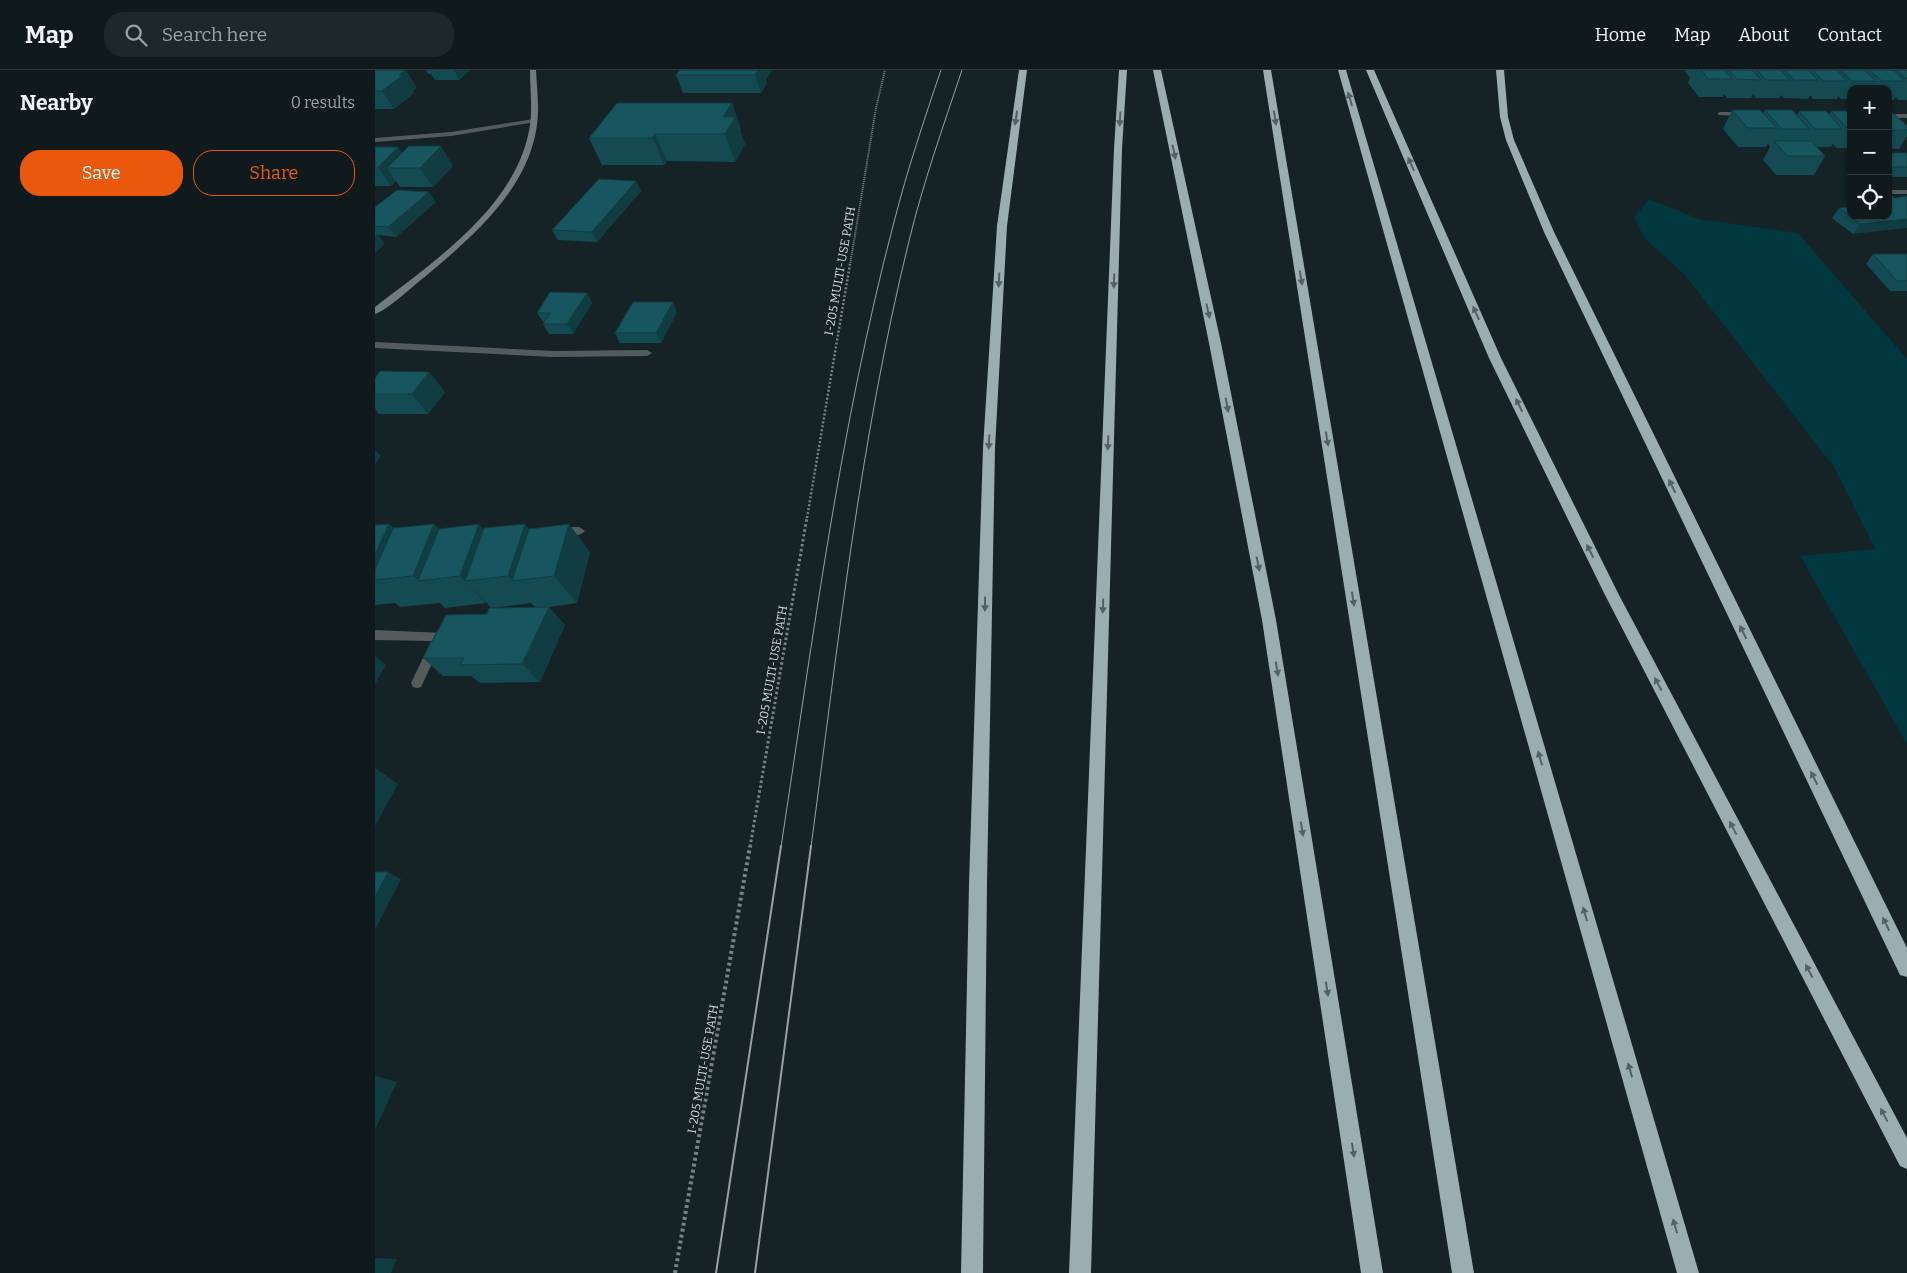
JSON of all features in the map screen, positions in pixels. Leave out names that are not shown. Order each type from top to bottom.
[{"type":"highway","points":[[972,1273],[978,884],[989,448],[1002,226],[1023,70]]},
{"type":"highway","points":[[1080,1273],[1118,159],[1123,70]]},
{"type":"highway","points":[[1157,70],[1215,343],[1269,620],[1372,1273]]},
{"type":"highway","points":[[1267,70],[1463,1273]]},
{"type":"highway","points":[[1342,70],[1688,1273]]},
{"type":"highway","points":[[1370,70],[1495,358],[1612,595],[1907,1158]]},
{"type":"highway","points":[[1500,70],[1504,117],[1510,140],[1549,232],[1907,968]]},
{"type":"street","points":[[375,311],[440,260],[471,232],[502,197],[528,149],[534,121],[533,70]]},
{"type":"street","points":[[1720,114],[1758,114]]},
{"type":"street","points":[[1892,116],[1907,116]]},
{"type":"street","points":[[375,140],[451,134],[534,121]]},
{"type":"street","points":[[1892,192],[1907,192]]},
{"type":"street","points":[[375,345],[553,354],[647,353]]},
{"type":"street","points":[[550,531],[579,531]]},
{"type":"street","points":[[375,635],[439,636],[417,683]]},
{"type":"path","name":"I-205 MULTI-USE PATH","points":[[675,1273],[885,70]]},
{"type":"shaded area","points":[[1649,199],[1699,219],[1798,233],[1907,359],[1907,744],[1800,556],[1875,549],[1834,467],[1685,275],[1645,239],[1634,218]]},
{"type":"building","points":[[375,70],[405,70],[399,75],[403,75],[382,91],[375,91]]},
{"type":"building","points":[[680,70],[758,70],[755,75],[676,75]]},
{"type":"building","points":[[1701,70],[1724,70],[1732,79],[1708,79]]},
{"type":"building","points":[[1729,70],[1752,70],[1761,80],[1737,79]]},
{"type":"building","points":[[1757,70],[1780,70],[1790,80],[1766,80]]},
{"type":"building","points":[[1785,70],[1808,70],[1818,80],[1794,80]]},
{"type":"building","points":[[1813,70],[1837,70],[1847,81],[1823,81]]},
{"type":"building","points":[[1841,70],[1864,70],[1876,81],[1852,81]]},
{"type":"building","points":[[1869,70],[1893,70],[1905,81],[1882,81]]},
{"type":"building","points":[[1897,70],[1907,70],[1907,79]]},
{"type":"building","points":[[617,103],[732,103],[723,117],[735,117],[725,134],[655,134],[653,138],[589,138]]},
{"type":"building","points":[[1732,110],[1760,110],[1777,128],[1748,128]]},
{"type":"building","points":[[1765,110],[1792,110],[1809,129],[1782,129]]},
{"type":"building","points":[[1799,111],[1826,111],[1842,129],[1815,129]]},
{"type":"building","points":[[1831,111],[1847,111],[1847,128]]},
{"type":"building","points":[[1892,113],[1907,126],[1907,130],[1892,130]]},
{"type":"building","points":[[1774,141],[1811,141],[1825,156],[1787,156]]},
{"type":"building","points":[[409,146],[441,146],[420,168],[387,168]]},
{"type":"building","points":[[375,147],[398,147],[378,167],[375,167]]},
{"type":"building","points":[[1892,153],[1907,153],[1907,167],[1892,167]]},
{"type":"building","points":[[599,179],[636,181],[592,232],[552,230]]},
{"type":"building","points":[[397,190],[429,192],[388,227],[375,226],[375,207]]},
{"type":"building","points":[[1892,196],[1894,198],[1907,196],[1907,219],[1860,224],[1855,220],[1892,220]]},
{"type":"building","points":[[1847,207],[1847,214],[1839,208]]},
{"type":"building","points":[[1873,254],[1907,254],[1907,281],[1897,281]]},
{"type":"building","points":[[550,292],[587,293],[567,324],[543,324],[550,313],[537,313]]},
{"type":"building","points":[[633,302],[673,302],[656,333],[615,333]]},
{"type":"building","points":[[380,371],[429,372],[412,394],[375,394],[375,378]]},
{"type":"building","points":[[389,524],[375,555],[375,525]]},
{"type":"building","points":[[434,524],[413,576],[375,580],[375,570],[393,528]]},
{"type":"building","points":[[479,524],[460,576],[418,581],[439,529]]},
{"type":"building","points":[[525,524],[508,576],[465,581],[484,528]]},
{"type":"building","points":[[569,524],[554,576],[512,581],[529,529]]},
{"type":"building","points":[[549,607],[522,664],[460,665],[464,658],[423,658],[446,615],[487,614],[489,608]]},
{"type":"building","points":[[375,872],[388,872],[375,897]]},
{"type":"tram line","points":[[781,847],[829,533],[858,377],[899,203],[941,70]]},
{"type":"tram line","points":[[811,847],[841,619],[877,391],[909,241],[934,155],[962,70]]},
{"type":"tram line","points":[[716,1273],[781,846]]},
{"type":"tram line","points":[[755,1273],[811,846]]}]
